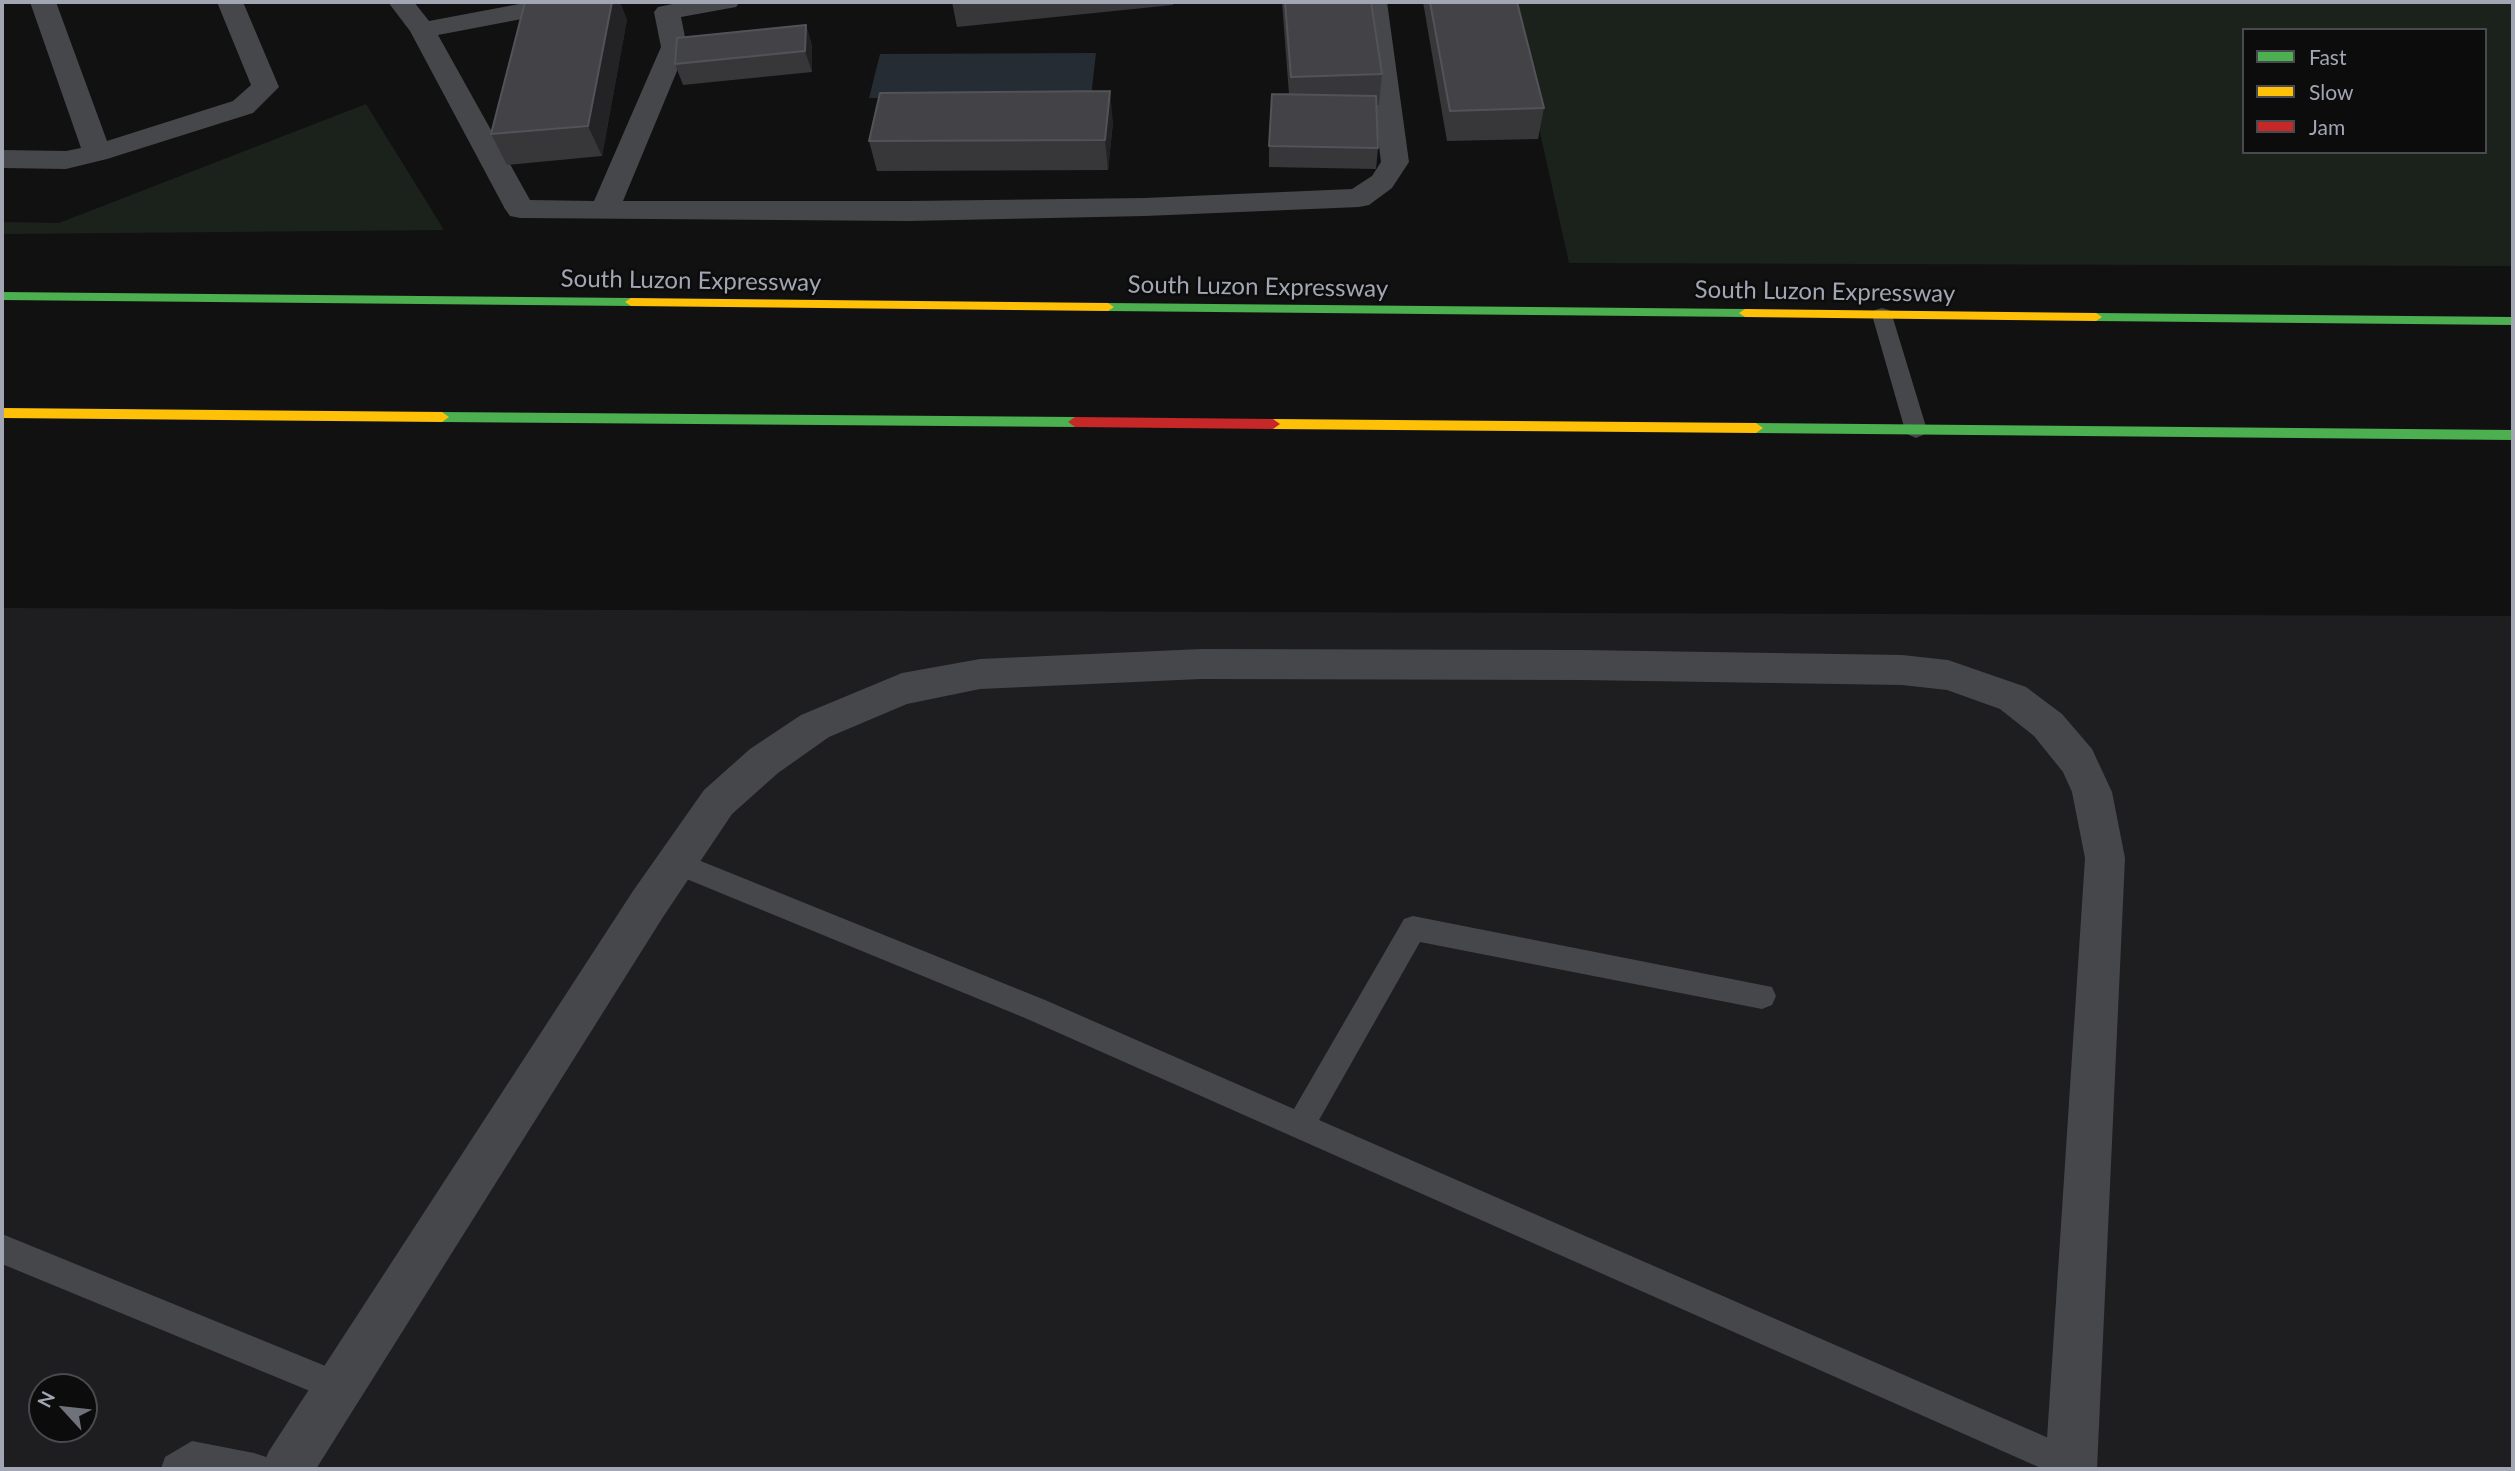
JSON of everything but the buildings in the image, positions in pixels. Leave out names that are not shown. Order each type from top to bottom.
[{"type":"highway","name":"South Luzon Expressway","points":[[2,296],[2513,321]]},
{"type":"highway","points":[[2,413],[2513,435]]},
{"type":"street","points":[[43,2],[97,153]]},
{"type":"street","points":[[2,159],[66,160],[97,153],[243,107],[265,87],[230,2]]},
{"type":"street","points":[[401,2],[422,30],[520,209],[604,211],[1006,209],[1359,198],[1382,182],[1395,162],[1374,2]]},
{"type":"street","points":[[422,30],[569,2]]},
{"type":"street","points":[[604,211],[674,47],[667,12],[727,2]]},
{"type":"street","points":[[287,1469],[676,863],[718,802],[764,761],[815,726],[902,690],[979,674],[1201,664],[1582,665],[1902,670],[1948,675],[2013,698],[2048,725],[2078,761],[2092,792],[2105,858],[2071,1467]]},
{"type":"lane","points":[[1882,315],[1916,430]]},
{"type":"lane","points":[[676,863],[1035,1009],[2071,1467]]},
{"type":"lane","points":[[1300,1125],[1413,928],[1762,996]]},
{"type":"lane","points":[[2,1249],[339,1387]]},
{"type":"lane","points":[[177,1469],[192,1457],[254,1469]]},
{"type":"shaded area","points":[[1511,2],[2513,2],[2513,266],[1569,263]]},
{"type":"shaded area","points":[[1096,53],[1091,97],[869,98],[880,54]]},
{"type":"shaded area","points":[[366,104],[444,230],[2,234],[2,222],[59,223]]},
{"type":"shaded area","points":[[2,608],[2513,616],[2513,1469],[2,1469]]},
{"type":"traffic: fast","points":[[2,296],[631,302]]},
{"type":"traffic: fast","points":[[1108,307],[1745,313]]},
{"type":"traffic: fast","points":[[2096,317],[2513,321]]},
{"type":"traffic: fast","points":[[442,417],[1075,422]]},
{"type":"traffic: fast","points":[[1756,428],[2513,435]]},
{"type":"traffic: slow","points":[[631,302],[1108,307]]},
{"type":"traffic: slow","points":[[1745,313],[2096,317]]},
{"type":"traffic: slow","points":[[2,413],[442,417]]},
{"type":"traffic: slow","points":[[1273,424],[1756,428]]},
{"type":"traffic: jam","points":[[1075,422],[1273,424]]}]
